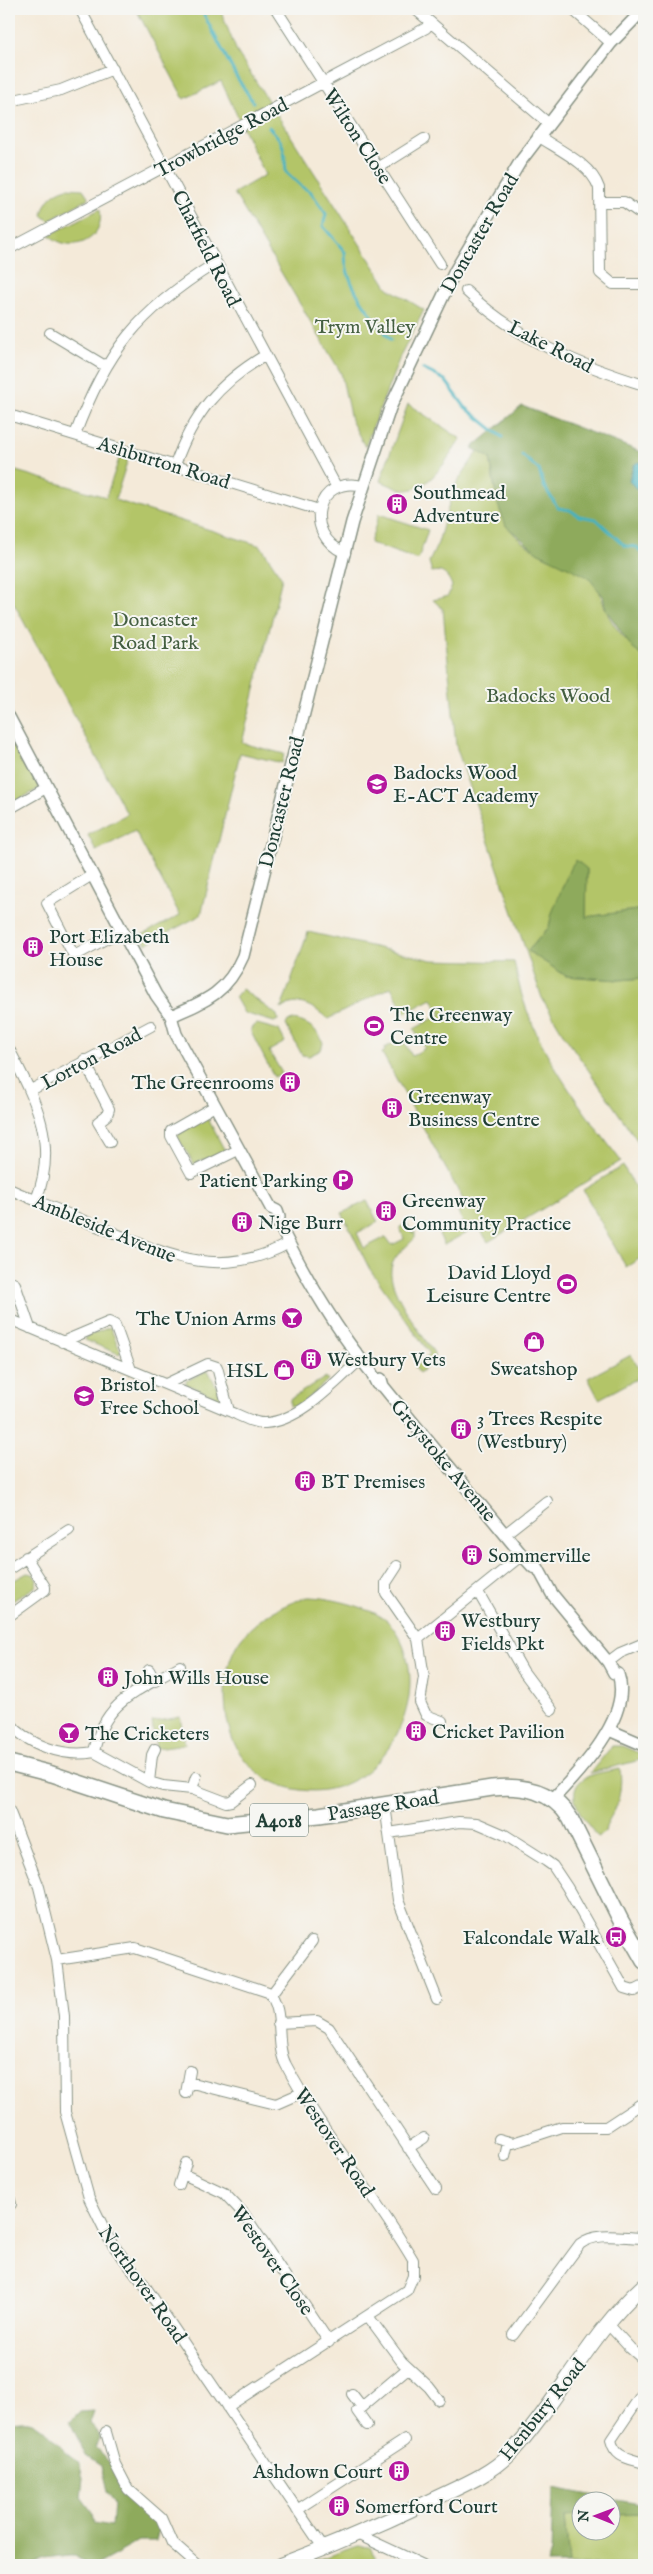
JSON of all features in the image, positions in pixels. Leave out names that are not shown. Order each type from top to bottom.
[{"type":"main road","name":"Passage Road","points":[[9,1762],[52,1774],[164,1811],[227,1824],[319,1815],[467,1791],[517,1786],[538,1791],[552,1800]]},
{"type":"main road","name":"A4018","points":[[552,1800],[570,1818],[621,1921],[644,1961]]},
{"type":"main road","name":"Henbury Road","points":[[280,2565],[359,2535],[461,2486],[497,2465],[509,2455],[530,2429],[608,2324],[644,2285]]},
{"type":"street","name":"Charfield Road","points":[[80,9],[165,167],[214,264],[336,486]]},
{"type":"street","name":"Wilton Close","points":[[276,9],[440,264]]},
{"type":"street","points":[[415,9],[548,123]]},
{"type":"street","points":[[572,9],[611,43]]},
{"type":"street","name":"Doncaster Road","points":[[170,1016],[213,996],[228,984],[243,956],[363,486],[390,408],[451,278],[489,211],[538,136],[611,43],[644,9]]},
{"type":"street","name":"Trowbridge Road","points":[[9,249],[426,28],[430,22]]},
{"type":"street","points":[[9,101],[61,90],[113,69]]},
{"type":"street","points":[[538,136],[587,169],[596,178],[600,202],[600,273],[613,284],[644,284]]},
{"type":"street","points":[[378,168],[424,139]]},
{"type":"street","points":[[600,202],[624,202],[644,216]]},
{"type":"street","points":[[75,435],[93,388],[105,366],[135,327],[156,305],[179,286],[214,264]]},
{"type":"street","name":"Lake Road","points":[[466,291],[503,323],[533,341],[606,374],[644,385]]},
{"type":"street","points":[[50,333],[105,366]]},
{"type":"street","points":[[175,465],[190,428],[215,394],[239,371],[264,356]]},
{"type":"street","name":"Ashburton Road","points":[[9,415],[319,510]]},
{"type":"street","points":[[345,553],[332,547],[325,538],[320,526],[319,510],[326,497],[336,486],[345,483],[363,486]]},
{"type":"street","name":"Greystoke Avenue","points":[[9,717],[156,995],[170,1016],[176,1034],[271,1208],[270,1217],[272,1221],[278,1222],[314,1288],[371,1372],[377,1374],[383,1386],[533,1567],[532,1572],[538,1580],[543,1580],[608,1662],[614,1673],[618,1674],[620,1680],[618,1707],[609,1730],[584,1766],[552,1800]]},
{"type":"street","points":[[9,809],[46,788]]},
{"type":"street","points":[[92,875],[47,903],[73,954],[76,955],[122,930]]},
{"type":"street","name":"Lorton Road","points":[[31,1090],[84,1060],[151,1026]]},
{"type":"street","points":[[9,1049],[31,1090],[43,1123],[45,1146],[43,1179],[36,1200]]},
{"type":"street","points":[[84,1060],[109,1109],[107,1115],[98,1122],[110,1142]]},
{"type":"street","points":[[215,1106],[170,1133],[180,1154],[191,1173],[238,1150]]},
{"type":"street","name":"Ambleside Avenue","points":[[9,1189],[159,1252],[194,1262],[243,1261],[261,1256],[289,1244]]},
{"type":"street","points":[[9,1281],[15,1284],[30,1328]]},
{"type":"street","points":[[9,1319],[229,1411],[265,1424],[291,1417],[361,1359]]},
{"type":"street","points":[[62,1342],[109,1322],[115,1325],[131,1370]]},
{"type":"street","points":[[166,1384],[208,1364],[217,1368],[229,1411]]},
{"type":"street","name":"Greystoke Avenue","points":[[505,1534],[547,1501]]},
{"type":"street","points":[[9,1569],[69,1530]]},
{"type":"street","points":[[418,1639],[522,1556]]},
{"type":"street","points":[[9,1614],[12,1614],[45,1590],[46,1586],[26,1557]]},
{"type":"street","points":[[396,1566],[386,1582],[386,1593],[418,1639],[423,1665],[422,1708],[426,1715],[442,1721]]},
{"type":"street","points":[[478,1592],[523,1670],[552,1710]]},
{"type":"street","points":[[608,1662],[620,1653],[644,1643]]},
{"type":"street","points":[[94,1752],[102,1725],[121,1701],[180,1666]]},
{"type":"street","points":[[149,1670],[155,1681]]},
{"type":"street","points":[[9,1722],[15,1730],[41,1745],[83,1755],[94,1752],[149,1782],[163,1786],[192,1789],[226,1802],[232,1800],[252,1785]]},
{"type":"street","points":[[609,1730],[644,1746]]},
{"type":"street","points":[[149,1782],[152,1770],[151,1762],[155,1749]]},
{"type":"street","points":[[192,1789],[196,1777]]},
{"type":"street","points":[[385,1805],[398,1900],[437,1999]]},
{"type":"street","name":"Northover Road","points":[[9,1810],[39,1887],[57,1960],[64,2016],[65,2112],[89,2198],[110,2242],[144,2283],[324,2549]]},
{"type":"street","points":[[388,1833],[458,1822],[477,1822],[505,1835],[553,1866],[567,1887],[624,1988],[634,1991],[644,1986]]},
{"type":"street","points":[[57,1960],[134,1948],[264,1990],[271,1995],[312,1941]]},
{"type":"street","name":"Westover Road","points":[[228,2407],[407,2290],[413,2276],[413,2260],[301,2093],[284,2062],[276,2003],[271,1995]]},
{"type":"street","points":[[278,2023],[308,2020],[324,2023],[436,2190]]},
{"type":"street","points":[[186,2093],[190,2071]]},
{"type":"street","points":[[188,2082],[276,2104],[301,2093]]},
{"type":"street","points":[[505,2156],[504,2141],[562,2127],[606,2126],[644,2102]]},
{"type":"street","points":[[408,2148],[424,2138]]},
{"type":"street","points":[[179,2185],[186,2163]]},
{"type":"street","name":"Westover Close","points":[[183,2174],[224,2193],[244,2214],[329,2342]]},
{"type":"street","points":[[513,2335],[580,2244],[586,2239],[594,2236],[644,2238]]},
{"type":"street","points":[[368,2316],[408,2368],[429,2387],[439,2400]]},
{"type":"street","points":[[608,2324],[644,2360]]},
{"type":"street","points":[[367,2425],[357,2410],[408,2368]]},
{"type":"street","points":[[644,2391],[611,2440],[614,2450],[620,2456],[644,2463]]},
{"type":"street","points":[[352,2394],[362,2407]]},
{"type":"street","points":[[106,2432],[104,2446],[128,2489],[161,2518],[172,2543],[197,2565]]},
{"type":"street","points":[[297,2510],[404,2440]]},
{"type":"street","points":[[359,2535],[423,2565]]},
{"type":"green space","name":"Trym Valley","points":[[136,9],[220,9],[237,52],[388,288],[424,310],[400,357],[365,447],[351,420],[341,373],[234,193],[265,175],[221,81],[184,99]]},
{"type":"green space","points":[[67,188],[83,189],[89,198],[49,221],[42,215],[45,205],[54,194]]},
{"type":"green space","points":[[100,209],[98,229],[85,242],[67,244],[57,241],[49,235]]},
{"type":"green space","points":[[408,404],[461,439],[432,478],[416,488],[404,490],[380,481]]},
{"type":"green space","name":"Badocks Wood","points":[[522,406],[644,453],[644,464],[641,462],[634,465],[629,477],[644,497],[644,657],[633,649],[606,610],[603,596],[588,577],[537,552],[506,526],[497,502],[490,458],[472,448]]},
{"type":"green space","name":"Badocks Wood","points":[[478,451],[490,458],[498,505],[509,528],[531,548],[589,577],[599,589],[612,622],[628,642],[644,657],[644,909],[586,917],[587,869],[552,913],[549,927],[528,951],[566,976],[619,980],[644,978],[644,1150],[564,1035],[542,998],[456,746],[443,609],[433,600],[448,596],[452,586],[445,574],[436,571],[432,572],[429,562],[438,543],[454,487]]},
{"type":"green space","name":"Doncaster Road Park","points":[[120,456],[128,459],[115,500],[261,546],[282,578],[242,743],[284,754],[282,763],[240,753],[201,915],[146,944],[142,935],[180,915],[135,831],[96,851],[88,835],[127,814],[11,598],[9,599],[9,469],[106,497]]},
{"type":"green space","points":[[379,514],[428,530],[418,560],[370,543]]},
{"type":"green space","points":[[9,730],[40,788],[9,805]]},
{"type":"green space","points":[[576,860],[587,869],[586,917],[644,909],[644,978],[619,980],[566,976],[528,951],[549,927],[552,913],[570,868]]},
{"type":"green space","points":[[308,932],[432,960],[514,962],[523,999],[541,1042],[565,1084],[621,1161],[488,1242],[478,1226],[444,1245],[439,1234],[463,1222],[456,1208],[465,1203],[382,1053],[385,1051],[384,1048],[397,1042],[400,1045],[404,1042],[412,1056],[425,1048],[414,1029],[441,1014],[432,999],[405,1013],[391,987],[328,1019],[311,1007],[300,1003],[287,1005],[281,1009]]},
{"type":"green space","points":[[242,989],[277,1015],[278,1020],[274,1022],[244,1013],[235,997]]},
{"type":"green space","points":[[288,1021],[302,1022],[315,1030],[323,1043],[321,1050],[309,1056],[302,1055],[286,1025]]},
{"type":"green space","points":[[257,1024],[279,1030],[285,1042],[269,1051],[282,1073],[274,1077],[251,1032],[251,1028]]},
{"type":"green space","points":[[206,1115],[225,1151],[194,1164],[178,1138],[178,1132]]},
{"type":"green space","points":[[623,1166],[644,1202],[644,1256],[626,1267],[583,1190]]},
{"type":"green space","points":[[367,1201],[378,1222],[357,1233],[364,1248],[386,1237],[392,1245],[404,1239],[400,1227],[407,1224],[412,1233],[415,1232],[415,1238],[394,1260],[391,1278],[400,1300],[434,1353],[434,1361],[419,1373],[415,1367],[430,1354],[369,1268],[342,1213]]},
{"type":"green space","points":[[110,1327],[121,1352],[119,1354],[85,1340],[85,1337]]},
{"type":"green space","points":[[631,1355],[644,1375],[599,1399],[588,1378]]},
{"type":"green space","points":[[208,1370],[221,1396],[219,1398],[186,1384],[186,1381]]},
{"type":"green space","points":[[326,1377],[328,1380],[297,1408],[290,1406],[290,1399]]},
{"type":"green space","points":[[27,1573],[33,1574],[37,1580],[35,1587],[9,1603],[9,1583]]},
{"type":"green space","points":[[308,1597],[340,1601],[365,1609],[385,1620],[392,1626],[406,1652],[410,1681],[406,1710],[396,1737],[379,1761],[356,1779],[330,1789],[300,1790],[290,1788],[273,1782],[257,1772],[238,1750],[232,1738],[226,1708],[225,1692],[230,1661],[235,1647],[243,1636],[249,1629],[272,1612]]},
{"type":"green space","points":[[180,1717],[185,1744],[156,1748],[152,1722]]},
{"type":"green space","points":[[612,1746],[622,1746],[644,1755],[644,1759],[590,1773]]},
{"type":"green space","points":[[620,1769],[621,1786],[619,1797],[605,1832],[598,1837],[581,1815],[575,1797],[576,1789],[580,1782],[589,1776]]},
{"type":"green space","points":[[94,2411],[90,2423],[100,2436],[95,2447],[115,2468],[128,2498],[160,2524],[156,2541],[139,2541],[96,2565],[88,2565],[75,2556],[70,2556],[44,2559],[33,2565],[9,2565],[9,2421],[32,2422],[39,2426],[66,2453],[79,2462],[83,2479],[81,2497],[92,2512],[94,2523],[112,2526],[114,2504],[107,2492],[101,2466],[86,2456],[70,2422],[80,2412]]},
{"type":"green space","points":[[553,2488],[574,2492],[570,2492],[570,2516],[565,2516],[569,2565],[547,2565],[551,2552]]},
{"type":"green space","points":[[620,2501],[644,2505],[644,2514],[620,2515]]},
{"type":"green space","points":[[644,2514],[644,2565],[569,2565],[565,2515],[570,2515],[570,2542],[620,2542],[620,2515]]},
{"type":"green space","points":[[358,2546],[370,2547],[378,2565],[303,2565]]},
{"type":"water","points":[[638,462],[644,464],[644,497],[629,481],[634,465]]},
{"type":"waterway","points":[[201,9],[236,76],[253,102]]},
{"type":"waterway","points":[[269,127],[279,138],[283,147],[286,172],[302,187],[311,192],[326,214],[323,226],[345,252],[349,276],[360,299],[391,340]]},
{"type":"waterway","points":[[423,369],[445,380],[465,407],[502,437]]},
{"type":"waterway","points":[[522,455],[539,470],[544,486],[558,508],[570,510],[579,516],[596,519],[625,546],[637,547],[644,556]]},
{"type":"place","name":"Southmead Adventure","points":[[397,504]]},
{"type":"place","name":"Badocks Wood E-ACT Academy","points":[[377,784]]},
{"type":"place","name":"Port Elizabeth House","points":[[33,947]]},
{"type":"place","name":"The Greenway Centre","points":[[374,1026]]},
{"type":"place","name":"The Greenrooms","points":[[290,1082]]},
{"type":"place","name":"Greenway Business Centre","points":[[392,1108]]},
{"type":"place","name":"Patient Parking","points":[[343,1180]]},
{"type":"place","name":"Greenway Community Practice","points":[[386,1211]]},
{"type":"place","name":"Nige Burr","points":[[242,1222]]},
{"type":"place","name":"David Lloyd Leisure Centre","points":[[567,1284]]},
{"type":"place","name":"The Union Arms","points":[[292,1318]]},
{"type":"place","name":"Sweatshop","points":[[534,1342]]},
{"type":"place","name":"Westbury Vets","points":[[311,1359]]},
{"type":"place","name":"HSL","points":[[284,1370]]},
{"type":"place","name":"Bristol Free School","points":[[84,1396]]},
{"type":"place","name":"3 Trees Respite (Westbury)","points":[[461,1429]]},
{"type":"place","name":"BT Premises","points":[[305,1481]]},
{"type":"place","name":"Sommerville","points":[[472,1555]]},
{"type":"place","name":"Westbury Fields Pkt","points":[[445,1631]]},
{"type":"place","name":"John Wills House","points":[[108,1677]]},
{"type":"place","name":"Cricket Pavilion","points":[[416,1731]]},
{"type":"place","name":"The Cricketers","points":[[69,1733]]},
{"type":"place","name":"Falcondale Walk","points":[[616,1937]]},
{"type":"place","name":"Ashdown Court","points":[[399,2471]]},
{"type":"place","name":"Somerford Court","points":[[339,2506]]}]
